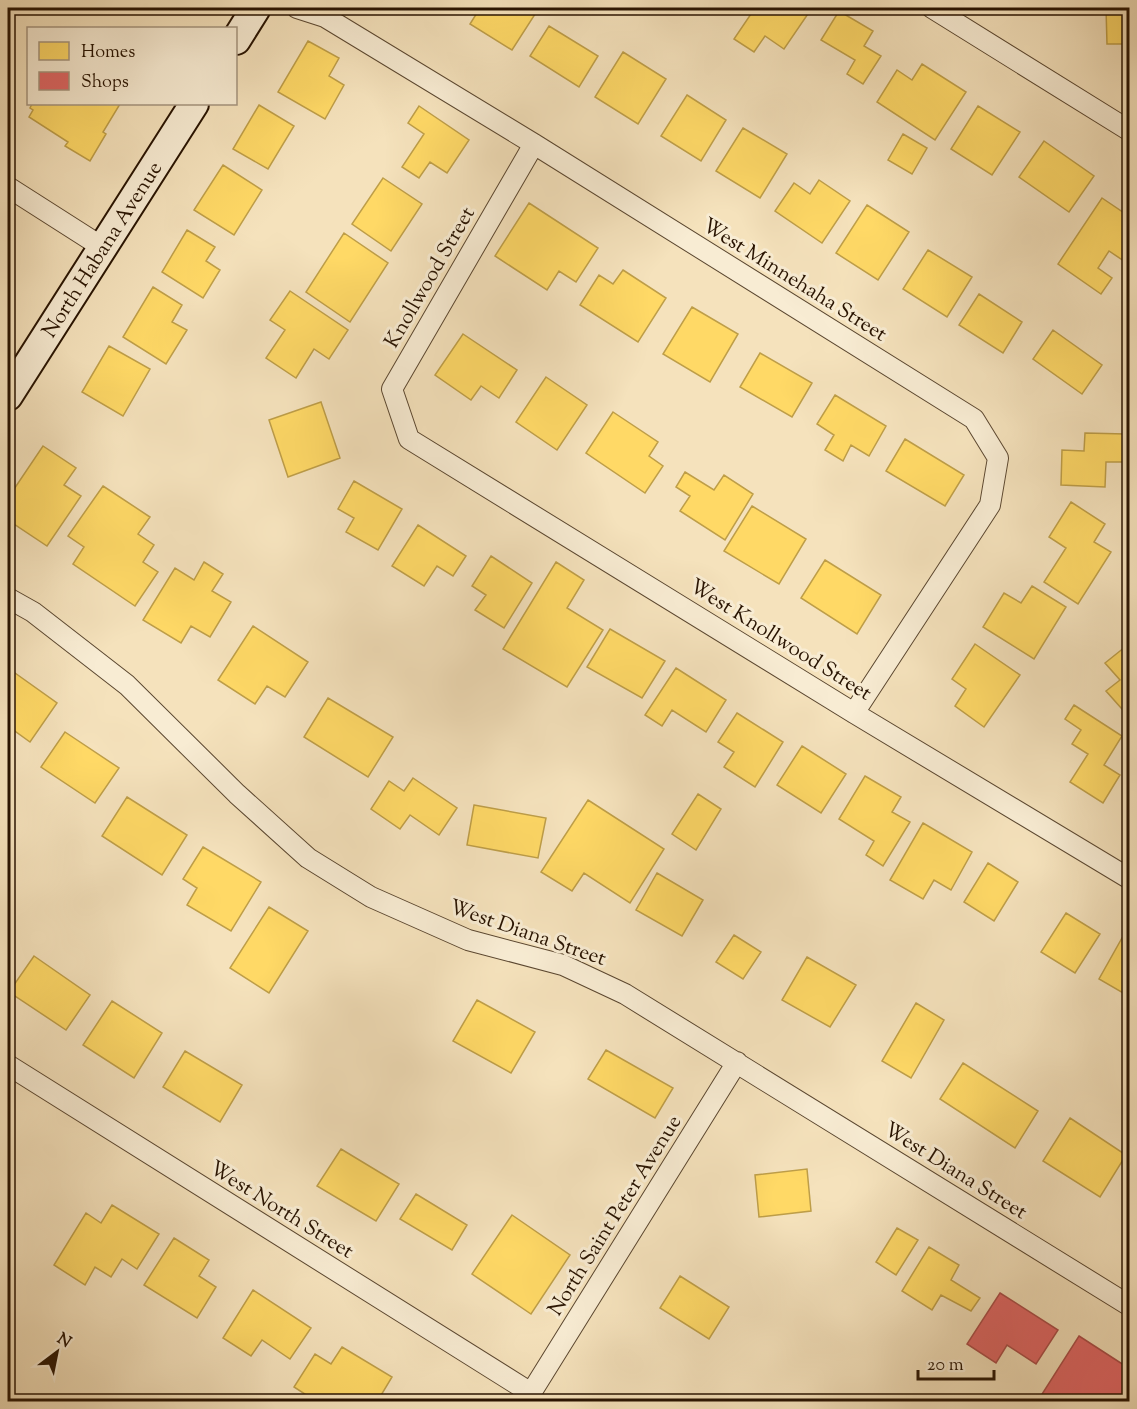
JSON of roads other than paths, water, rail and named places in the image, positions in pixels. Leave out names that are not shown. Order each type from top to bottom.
[{"type":"street","points":[[237,38],[256,8]]},
{"type":"street","name":"West Minnehaha Street","points":[[297,8],[325,17],[534,144],[974,420],[998,458],[990,505],[855,713]]},
{"type":"street","points":[[932,8],[1130,131]]},
{"type":"street","name":"North Habana Avenue","points":[[8,396],[193,105]]},
{"type":"street","name":"Knollwood Street","points":[[409,439],[392,389],[534,144]]},
{"type":"street","points":[[8,187],[102,247]]},
{"type":"street","name":"West Knollwood Street","points":[[409,439],[1130,879]]},
{"type":"street","name":"West Diana Street","points":[[8,598],[33,612],[127,686],[237,794],[317,863],[371,897],[468,940],[563,965],[625,994],[1130,1306]]},
{"type":"street","name":"North Saint Peter Avenue","points":[[531,1393],[737,1062]]},
{"type":"street","name":"West North Street","points":[[8,1065],[531,1393]]}]
